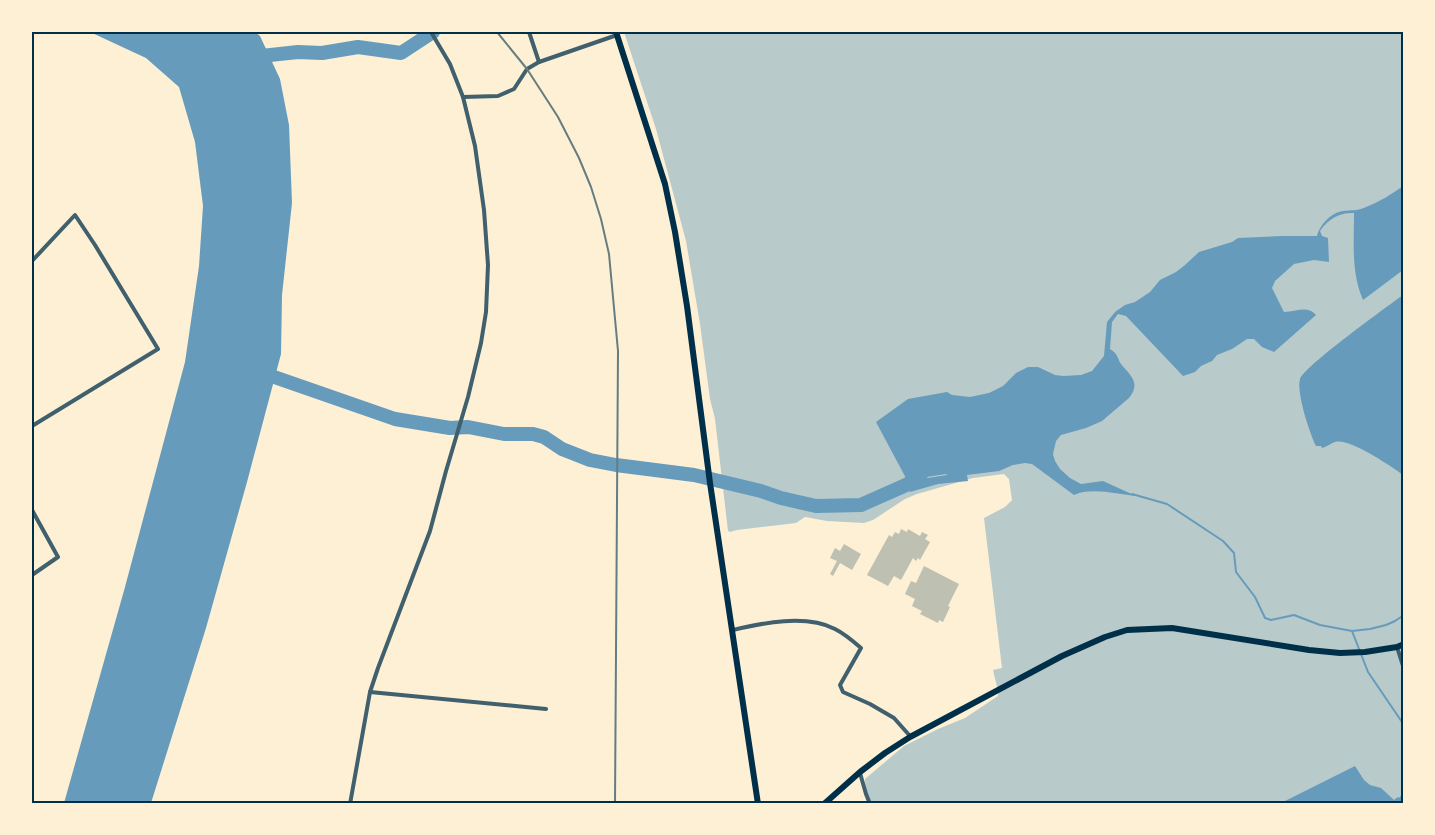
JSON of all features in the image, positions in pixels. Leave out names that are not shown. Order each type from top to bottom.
[{"type":"main road","points":[[616,33],[664,184],[675,232],[758,804]]},
{"type":"main road","points":[[824,804],[860,772],[910,737],[1062,656],[1127,630],[1172,628],[1340,653],[1365,652],[1400,646]]},
{"type":"street","points":[[350,804],[370,692],[430,531],[468,397],[486,312],[488,254],[475,146],[463,97],[450,64],[431,32]]},
{"type":"street","points":[[529,32],[539,62]]},
{"type":"street","points":[[463,97],[498,96],[514,89],[527,69],[539,62],[616,33]]},
{"type":"street","points":[[32,261],[75,215],[158,349],[32,426]]},
{"type":"street","points":[[32,510],[58,557],[32,575]]},
{"type":"street","points":[[732,630],[757,624],[788,621],[833,627],[861,648],[840,685],[843,692],[894,717],[910,737]]},
{"type":"street","points":[[1400,646],[1404,669]]},
{"type":"street","points":[[370,692],[546,709]]},
{"type":"street","points":[[860,772],[870,804]]},
{"type":"shaded area","points":[[624,32],[1403,32],[1403,803],[870,803],[866,794],[865,779],[904,746],[965,718],[998,696],[993,670],[1002,668],[984,518],[1005,507],[1012,500],[1009,479],[1004,474],[973,478],[917,494],[864,523],[805,517],[796,523],[728,531],[715,419],[686,241],[656,129]]},
{"type":"water","points":[[90,32],[255,32],[260,36],[280,79],[289,125],[292,203],[282,295],[281,354],[206,628],[151,803],[64,803],[185,362],[199,266],[203,206],[195,142],[179,87],[146,58]]},
{"type":"water","points":[[1403,186],[1403,270],[1363,300],[1355,268],[1354,213],[1339,215],[1331,220],[1320,231],[1322,236],[1328,238],[1329,262],[1314,260],[1294,264],[1275,281],[1272,288],[1284,312],[1309,310],[1316,315],[1274,352],[1262,347],[1254,339],[1247,339],[1217,355],[1195,372],[1183,376],[1126,316],[1118,314],[1112,322],[1110,349],[1116,354],[1133,380],[1133,393],[1102,421],[1061,435],[1056,441],[1053,454],[1060,469],[1081,484],[1103,481],[1136,496],[1096,491],[1074,495],[1032,464],[1025,463],[999,471],[967,475],[968,481],[938,484],[910,492],[905,483],[908,481],[947,475],[907,480],[876,422],[908,399],[947,392],[952,395],[970,397],[989,393],[1003,386],[1016,373],[1028,367],[1038,367],[1063,376],[1081,375],[1092,371],[1104,356],[1107,322],[1115,312],[1150,292],[1160,280],[1176,272],[1199,252],[1238,238],[1317,236],[1323,224],[1334,214],[1363,208]]},
{"type":"water","points":[[1403,295],[1403,475],[1350,444],[1335,442],[1322,448],[1316,446],[1304,413],[1299,385],[1300,379],[1315,362]]},
{"type":"water","points":[[1355,766],[1370,785],[1381,788],[1394,800],[1398,797],[1402,800],[1400,803],[1284,803],[1285,801]]},
{"type":"building","points":[[901,529],[907,532],[908,529],[920,536],[922,532],[928,535],[925,539],[930,542],[920,560],[918,558],[916,561],[913,558],[901,580],[894,576],[888,586],[867,575],[889,535],[892,537],[895,532],[899,534]]},
{"type":"building","points":[[844,544],[861,554],[852,570],[840,563],[833,576],[830,574],[837,561],[830,558],[835,548],[840,551]]},
{"type":"building","points":[[924,566],[959,584],[943,622],[939,620],[938,623],[920,614],[922,611],[912,606],[915,599],[905,594],[911,581],[916,583]]},
{"type":"waterway","points":[[251,57],[298,52],[322,53],[358,47],[401,53],[433,32]]},
{"type":"waterway","points":[[257,371],[395,419],[450,428],[468,427],[504,434],[533,434],[544,437],[562,449],[590,460],[694,475],[816,506],[861,505],[906,485],[921,475]]},
{"type":"waterway","points":[[1132,494],[1167,504],[1223,541],[1234,553],[1236,572],[1255,597],[1265,618],[1271,620],[1294,615],[1320,625],[1352,631],[1386,625],[1404,615]]},
{"type":"waterway","points":[[1352,631],[1368,672],[1404,725]]},
{"type":"waterway","points":[[1395,804],[1404,794]]},
{"type":"railway","points":[[497,32],[527,69],[558,117],[579,158],[591,187],[609,254],[618,351],[615,804]]}]
